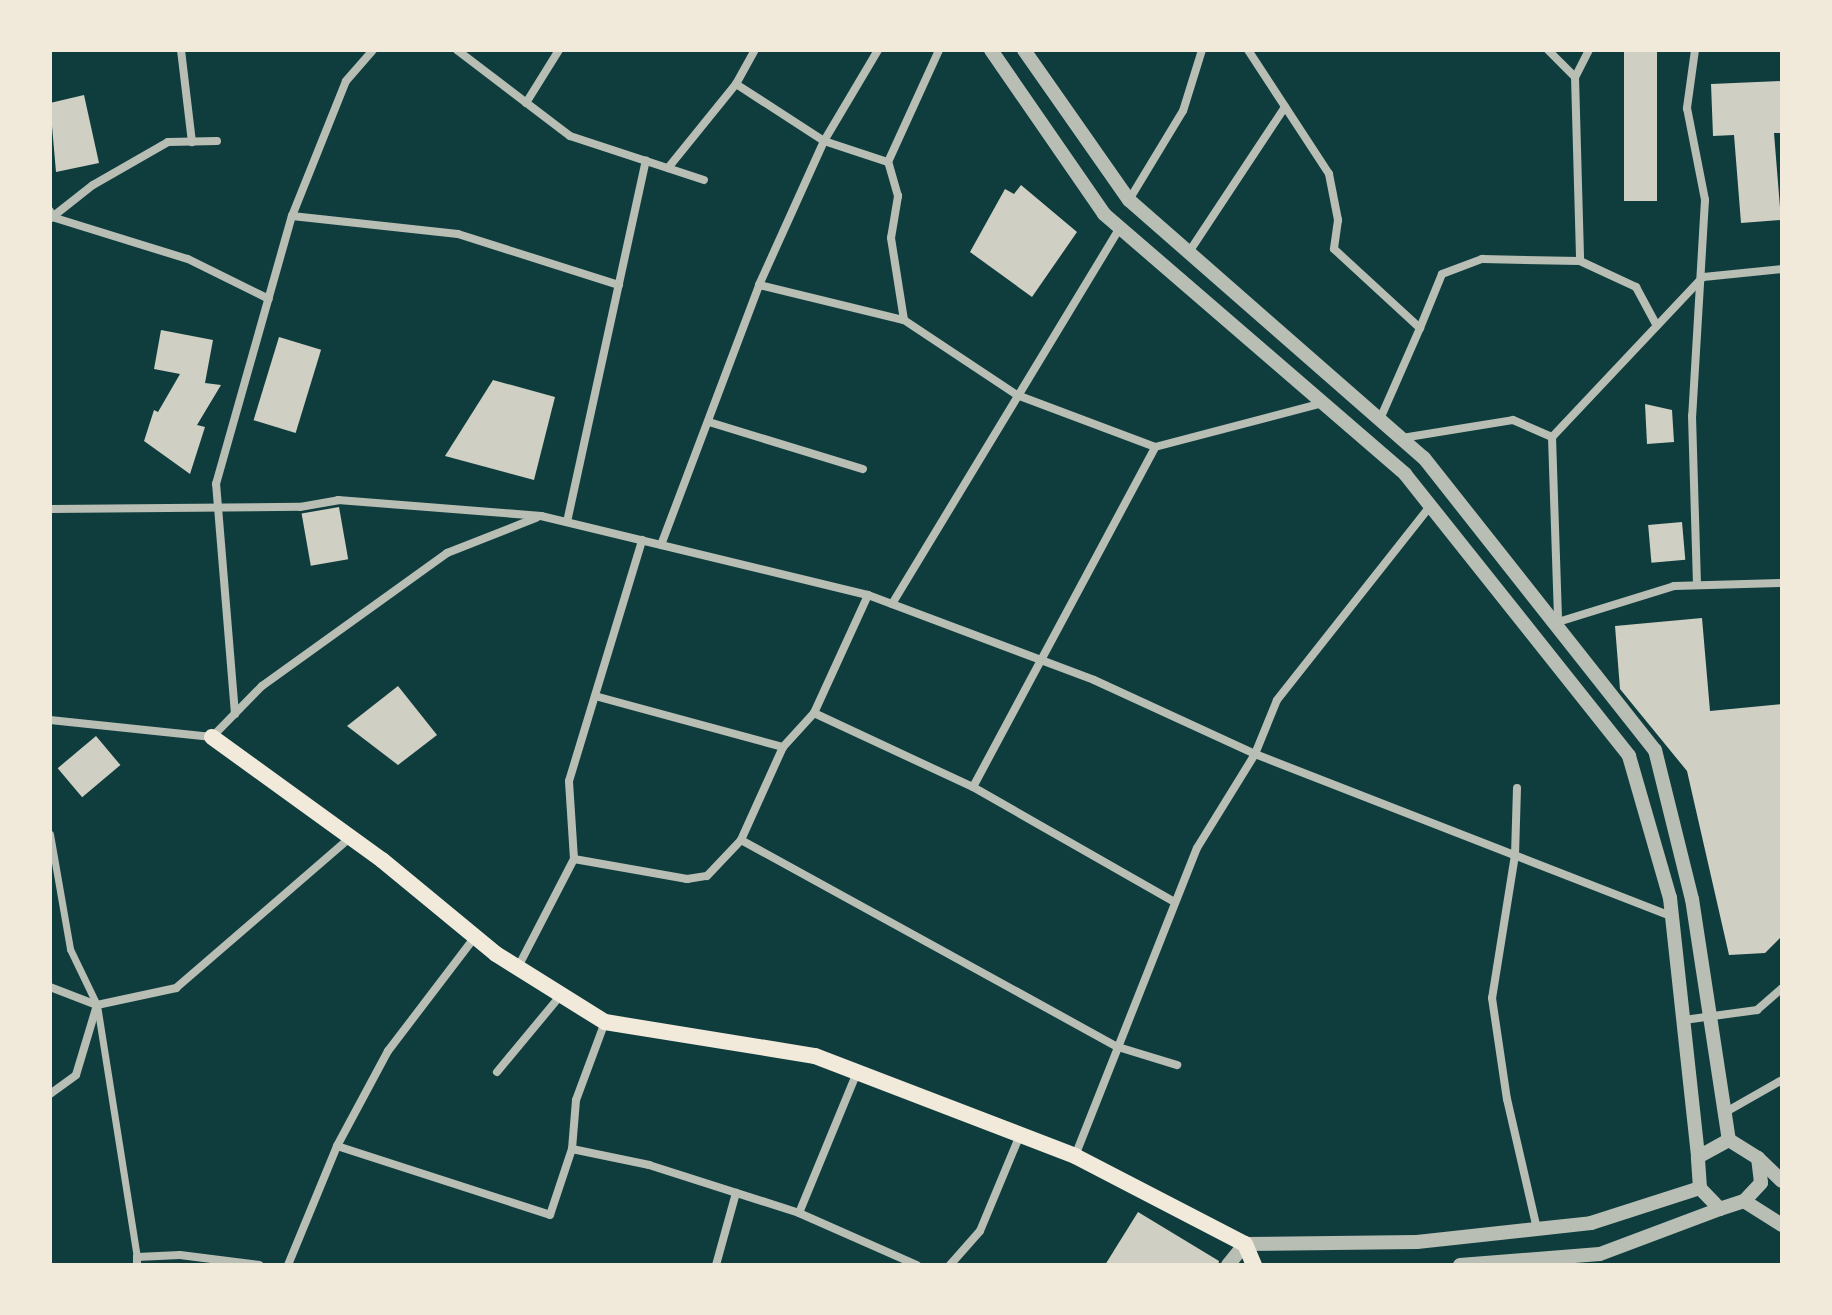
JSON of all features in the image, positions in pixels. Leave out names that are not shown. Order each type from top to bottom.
[{"type":"main road","points":[[212,737],[351,837],[475,937],[518,968],[605,1022],[815,1056],[1075,1156],[1245,1244],[1254,1265]]},
{"type":"street","points":[[181,50],[192,142]]},
{"type":"street","points":[[235,714],[216,484],[292,216],[346,81],[373,50]]},
{"type":"street","points":[[457,50],[570,136],[704,180]]},
{"type":"street","points":[[526,103],[559,50]]},
{"type":"street","points":[[668,168],[736,84],[755,50]]},
{"type":"street","points":[[661,545],[759,285],[824,141],[878,50]]},
{"type":"street","points":[[904,320],[891,238],[898,196],[888,162],[939,50]]},
{"type":"street","points":[[991,50],[1104,214],[1405,474],[1629,756],[1673,917],[1700,1188],[1720,1209]]},
{"type":"street","points":[[1024,50],[1129,200],[1424,458],[1558,622],[1655,750],[1692,899],[1729,1140],[1758,1158],[1782,1181]]},
{"type":"street","points":[[1129,200],[1183,111],[1202,50]]},
{"type":"street","points":[[1248,50],[1329,174],[1338,220],[1334,249],[1420,328]]},
{"type":"street","points":[[1548,50],[1575,77]]},
{"type":"street","points":[[1580,261],[1575,77],[1589,50]]},
{"type":"street","points":[[1695,50],[1687,108],[1705,200],[1703,277],[1692,416],[1697,585]]},
{"type":"street","points":[[736,84],[824,141],[888,162]]},
{"type":"street","points":[[1189,252],[1285,107]]},
{"type":"street","points":[[51,216],[93,185],[168,142],[217,141]]},
{"type":"street","points":[[567,522],[646,161]]},
{"type":"street","points":[[51,216],[188,259],[269,299]]},
{"type":"street","points":[[292,216],[458,234],[619,285]]},
{"type":"street","points":[[892,604],[1120,228]]},
{"type":"street","points":[[1380,419],[1442,274],[1482,259],[1580,261],[1636,287],[1657,326]]},
{"type":"street","points":[[1558,622],[1552,437],[1703,277],[1782,269]]},
{"type":"street","points":[[759,285],[904,320],[1017,395],[1155,447],[1323,403]]},
{"type":"street","points":[[1402,438],[1513,420],[1552,437]]},
{"type":"street","points":[[709,422],[863,469]]},
{"type":"street","points":[[973,787],[1155,447]]},
{"type":"street","points":[[50,509],[300,507],[338,500],[541,516],[868,595],[1042,660],[1255,754],[1673,917]]},
{"type":"street","points":[[1075,1156],[1197,848],[1255,754],[1277,700],[1430,506]]},
{"type":"street","points":[[50,720],[212,737],[262,686],[447,553],[541,516]]},
{"type":"street","points":[[518,968],[574,859],[569,781],[642,540]]},
{"type":"street","points":[[1558,622],[1674,586],[1782,583]]},
{"type":"street","points":[[574,859],[687,879],[707,876],[741,840],[783,747],[814,713],[868,595]]},
{"type":"street","points":[[595,696],[783,747]]},
{"type":"street","points":[[814,713],[973,787],[1175,902]]},
{"type":"street","points":[[1517,788],[1515,855],[1492,998],[1507,1099],[1537,1229]]},
{"type":"street","points":[[50,834],[70,949],[97,1005],[137,1261],[180,1255],[259,1265]]},
{"type":"street","points":[[50,987],[97,1005],[190,980],[351,837]]},
{"type":"street","points":[[741,840],[1118,1047],[1177,1065]]},
{"type":"street","points":[[288,1265],[337,1146],[388,1051],[475,937]]},
{"type":"street","points":[[1684,1020],[1709,1014],[1757,1010],[1782,988]]},
{"type":"street","points":[[497,1072],[561,995]]},
{"type":"street","points":[[50,1094],[76,1075],[97,1005]]},
{"type":"street","points":[[337,1146],[550,1215],[572,1149],[576,1100],[605,1022]]},
{"type":"street","points":[[799,1213],[857,1072]]},
{"type":"street","points":[[1724,1113],[1782,1080]]},
{"type":"street","points":[[950,1265],[980,1231],[1020,1135]]},
{"type":"street","points":[[1698,1157],[1729,1140]]},
{"type":"street","points":[[572,1149],[649,1165],[799,1213],[917,1265]]},
{"type":"street","points":[[1460,1265],[1563,1260],[1600,1254],[1744,1201],[1761,1183],[1758,1158]]},
{"type":"street","points":[[1228,1265],[1245,1244],[1417,1242],[1591,1223],[1700,1188]]},
{"type":"street","points":[[716,1265],[736,1193]]},
{"type":"street","points":[[1744,1201],[1782,1225]]},
{"type":"building","points":[[1624,50],[1657,50],[1657,201],[1624,201]]},
{"type":"building","points":[[1782,81],[1782,133],[1774,133],[1781,220],[1741,223],[1734,135],[1713,136],[1711,84]]},
{"type":"building","points":[[84,95],[99,163],[56,172],[50,103]]},
{"type":"building","points":[[1021,185],[1077,232],[1032,297],[970,252],[1005,189],[1014,194]]},
{"type":"building","points":[[161,330],[213,340],[205,383],[221,385],[197,425],[205,427],[190,474],[144,441],[154,410],[158,412],[180,374],[154,369]]},
{"type":"building","points":[[279,337],[321,350],[296,433],[254,420]]},
{"type":"building","points":[[493,380],[555,397],[534,480],[445,456]]},
{"type":"building","points":[[1645,404],[1672,410],[1674,442],[1647,444]]},
{"type":"building","points":[[339,507],[348,559],[311,566],[302,514]]},
{"type":"building","points":[[1682,522],[1685,560],[1651,563],[1648,525]]},
{"type":"building","points":[[1702,618],[1710,711],[1782,704],[1782,936],[1765,953],[1729,955],[1687,771],[1620,689],[1615,626]]},
{"type":"building","points":[[398,686],[437,735],[398,765],[347,726]]},
{"type":"building","points":[[96,736],[120,765],[82,797],[58,768]]},
{"type":"building","points":[[1138,1212],[1219,1261],[1218,1265],[1105,1265]]}]
